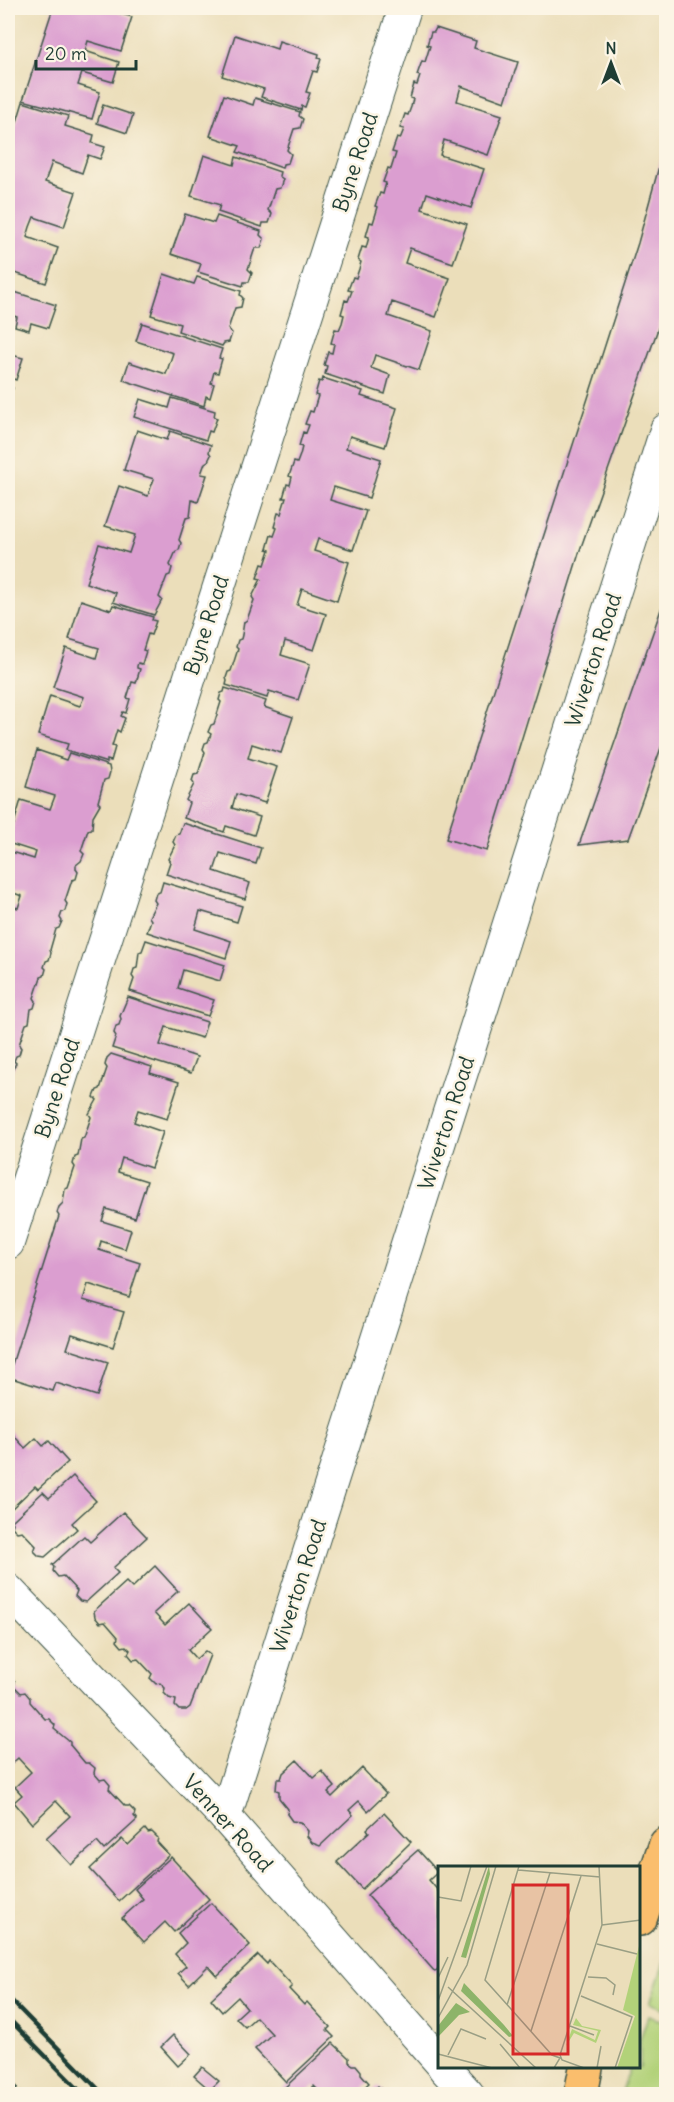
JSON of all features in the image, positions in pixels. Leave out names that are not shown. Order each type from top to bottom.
[{"type":"main road","points":[[641,1913],[666,1844]]},
{"type":"main road","points":[[581,2094],[586,2069]]},
{"type":"street","name":"Byne Road","points":[[8,1242],[405,8]]},
{"type":"street","name":"Wiverton Road","points":[[225,1817],[666,430]]},
{"type":"street","name":"Venner Road","points":[[8,1590],[225,1817],[438,2060]]},
{"type":"street","points":[[446,2069],[468,2094]]},
{"type":"path","points":[[8,2079],[22,2094]]},
{"type":"green space","points":[[666,1957],[666,2009],[650,2003]]},
{"type":"green space","points":[[648,2016],[666,2022],[666,2094],[621,2094],[630,2069],[641,2069],[641,2036]]},
{"type":"building","points":[[53,8],[102,8],[132,17],[121,51],[88,41],[85,51],[119,62],[113,82],[82,73],[78,85],[100,92],[92,119],[23,100]]},
{"type":"building","points":[[436,28],[476,41],[474,48],[518,62],[505,102],[461,86],[457,101],[502,115],[488,155],[444,140],[440,155],[484,169],[471,208],[427,193],[422,209],[467,224],[453,263],[410,248],[405,263],[450,278],[436,317],[392,302],[388,316],[432,331],[419,370],[375,355],[371,368],[390,375],[385,394],[325,374],[327,366],[324,365],[328,352],[332,353],[334,344],[331,343],[335,329],[339,330],[342,323],[344,315],[341,314],[345,300],[348,301],[352,291],[348,290],[353,277],[356,278],[361,262],[358,260],[362,247],[366,248],[369,237],[366,236],[370,222],[373,223],[378,207],[375,206],[380,193],[383,194],[386,183],[383,182],[388,168],[391,169],[396,153],[392,152],[397,138],[400,139],[404,129],[400,128],[405,114],[408,115],[411,107],[413,99],[410,98],[414,84],[417,85],[420,76],[417,75],[422,61],[425,62],[431,32],[434,32]]},
{"type":"building","points":[[235,35],[277,49],[279,41],[319,54],[318,58],[321,59],[317,72],[313,71],[306,92],[310,93],[305,107],[302,106],[301,110],[261,97],[264,89],[222,76]]},
{"type":"building","points":[[224,95],[253,105],[255,98],[300,112],[299,116],[303,119],[300,128],[294,129],[287,150],[291,154],[288,163],[283,164],[282,168],[237,152],[240,146],[210,136]]},
{"type":"building","points":[[23,102],[68,116],[65,126],[94,135],[92,143],[105,147],[100,159],[88,155],[82,173],[52,162],[45,182],[76,192],[64,227],[34,217],[30,227],[27,237],[58,248],[46,283],[15,273],[12,283],[8,281],[8,151]]},
{"type":"building","points":[[103,105],[133,115],[127,133],[97,123]]},
{"type":"building","points":[[666,141],[666,306],[580,550],[487,851],[446,839],[638,243]]},
{"type":"building","points":[[204,155],[234,165],[236,157],[280,172],[279,176],[283,179],[280,188],[275,189],[268,210],[272,214],[269,223],[263,223],[262,227],[218,212],[220,205],[191,196]]},
{"type":"building","points":[[185,214],[214,223],[217,216],[261,231],[260,235],[264,239],[261,248],[255,248],[248,269],[252,273],[249,282],[244,282],[243,286],[198,272],[201,264],[171,254]]},
{"type":"building","points":[[164,274],[194,284],[197,277],[241,291],[240,295],[243,298],[241,307],[235,308],[228,329],[232,333],[229,342],[222,346],[178,331],[180,324],[151,315]]},
{"type":"building","points":[[8,290],[56,305],[48,328],[31,323],[29,330],[15,326],[17,317],[8,314]]},
{"type":"building","points":[[142,323],[222,349],[218,373],[214,372],[211,383],[214,384],[210,398],[206,396],[204,406],[123,380],[129,362],[166,374],[173,353],[136,341]]},
{"type":"building","points":[[8,354],[23,358],[16,380],[8,377]]},
{"type":"building","points":[[323,378],[363,391],[361,396],[397,408],[385,447],[350,436],[346,448],[381,459],[375,479],[369,498],[334,487],[330,500],[366,511],[353,550],[318,539],[314,551],[349,562],[337,601],[302,589],[297,605],[326,614],[314,650],[285,641],[281,655],[310,664],[298,700],[269,691],[267,698],[226,685],[226,678],[228,672],[231,671],[238,649],[236,647],[238,640],[241,639],[244,622],[247,620],[254,600],[252,597],[261,579],[257,578],[270,550],[267,549],[271,535],[274,536],[277,528],[274,527],[278,513],[281,514],[287,484],[290,485],[292,477],[289,476],[294,462],[297,463],[300,455],[302,447],[299,446],[303,432],[306,433],[309,425],[305,424],[310,411],[313,412],[318,396],[315,395],[319,381],[322,382]]},
{"type":"building","points":[[8,386],[13,388],[8,404]]},
{"type":"building","points":[[172,398],[215,411],[214,417],[217,418],[206,440],[134,417],[140,399],[169,408]]},
{"type":"building","points":[[137,430],[167,440],[170,431],[211,445],[209,452],[211,455],[201,474],[207,475],[198,502],[192,500],[190,517],[186,518],[179,540],[181,543],[179,550],[176,551],[170,565],[172,568],[170,575],[167,576],[159,597],[162,600],[154,615],[113,602],[116,593],[86,583],[99,544],[129,553],[135,535],[105,526],[119,486],[148,496],[154,479],[124,470]]},
{"type":"building","points":[[666,595],[666,734],[628,839],[579,845]]},
{"type":"building","points":[[81,600],[111,610],[113,605],[153,617],[152,620],[156,621],[151,635],[148,634],[142,664],[138,663],[137,666],[140,669],[136,683],[132,682],[127,698],[130,699],[126,713],[123,712],[121,716],[125,718],[120,732],[117,730],[112,746],[115,747],[111,761],[107,760],[107,763],[66,750],[68,744],[38,735],[50,696],[80,706],[84,697],[53,687],[66,648],[96,658],[99,648],[69,639]]},
{"type":"building","points":[[225,688],[266,701],[264,707],[293,717],[281,753],[252,744],[248,758],[277,767],[265,803],[236,794],[232,808],[260,817],[254,835],[226,826],[224,832],[184,818],[189,803],[186,800],[194,784],[192,781],[194,775],[198,774],[205,752],[203,749],[211,734],[208,732],[214,724],[221,702],[219,700],[221,693]]},
{"type":"building","points":[[37,750],[66,760],[69,753],[109,766],[110,772],[108,779],[104,780],[98,802],[100,804],[93,816],[92,829],[88,830],[81,851],[84,854],[76,865],[78,872],[76,879],[72,880],[65,901],[67,904],[65,911],[62,912],[60,918],[62,921],[56,929],[49,960],[46,961],[44,967],[46,969],[44,976],[41,977],[34,998],[36,1001],[34,1008],[31,1009],[29,1023],[26,1024],[19,1045],[21,1048],[19,1055],[16,1056],[14,1061],[16,1063],[8,1079],[8,905],[18,908],[22,896],[8,891],[8,851],[34,859],[36,852],[8,843],[21,800],[50,809],[55,796],[26,787]]},
{"type":"building","points":[[183,823],[261,848],[256,864],[220,853],[214,871],[250,883],[245,899],[166,874],[170,862],[168,859],[175,845],[173,842]]},
{"type":"building","points":[[163,882],[242,906],[237,922],[200,911],[195,929],[231,941],[226,958],[147,932],[151,920],[149,917],[156,903],[154,900],[156,893],[160,892]]},
{"type":"building","points":[[146,940],[225,965],[220,981],[183,970],[178,988],[214,1000],[208,1016],[130,991],[139,952],[142,951]]},
{"type":"building","points":[[128,997],[207,1022],[202,1038],[166,1027],[160,1045],[197,1057],[191,1073],[112,1048],[116,1026],[119,1025],[120,1016]]},
{"type":"building","points":[[111,1054],[152,1067],[150,1073],[179,1082],[167,1119],[138,1110],[134,1122],[163,1132],[151,1168],[122,1158],[118,1172],[147,1181],[135,1218],[106,1209],[102,1221],[131,1230],[125,1249],[101,1241],[99,1250],[140,1263],[129,1297],[88,1284],[83,1300],[124,1312],[113,1347],[72,1334],[67,1349],[108,1362],[97,1396],[56,1383],[53,1391],[8,1377],[59,1216],[57,1213],[63,1203],[65,1189],[68,1188],[75,1167],[73,1164],[75,1157],[78,1156],[81,1139],[84,1138],[91,1117],[89,1114],[97,1100],[94,1097],[100,1089],[107,1068],[105,1065],[107,1058]]},
{"type":"building","points":[[8,1429],[25,1448],[36,1438],[43,1446],[49,1441],[68,1462],[38,1489],[35,1486],[8,1512]]},
{"type":"building","points":[[73,1476],[96,1501],[72,1523],[77,1529],[45,1557],[39,1556],[34,1551],[36,1546],[22,1531],[17,1532],[12,1527],[12,1521],[43,1492],[49,1498]]},
{"type":"building","points":[[123,1512],[147,1537],[113,1568],[118,1573],[86,1602],[80,1601],[75,1596],[77,1591],[63,1576],[58,1577],[52,1565],[84,1536],[90,1542]]},
{"type":"building","points":[[155,1566],[178,1591],[154,1613],[165,1625],[189,1603],[212,1628],[188,1650],[196,1659],[205,1651],[210,1655],[190,1707],[186,1710],[179,1710],[175,1706],[176,1700],[164,1693],[165,1688],[150,1678],[152,1674],[138,1659],[133,1660],[128,1654],[130,1650],[126,1646],[122,1647],[117,1641],[118,1637],[105,1622],[100,1623],[95,1617],[94,1611],[126,1582],[132,1588]]},
{"type":"building","points":[[8,1676],[15,1681],[14,1686],[21,1693],[25,1692],[30,1702],[45,1719],[49,1719],[55,1725],[54,1729],[70,1742],[85,1763],[95,1768],[94,1773],[100,1780],[105,1779],[110,1785],[109,1789],[125,1806],[129,1806],[135,1812],[134,1816],[137,1820],[104,1850],[97,1842],[71,1865],[46,1838],[70,1816],[56,1801],[32,1824],[14,1802],[22,1795],[15,1787],[31,1772],[18,1758],[8,1767]]},
{"type":"building","points":[[297,1760],[314,1778],[322,1771],[335,1787],[328,1793],[332,1797],[362,1768],[386,1794],[368,1811],[359,1801],[349,1810],[353,1815],[320,1846],[312,1843],[307,1836],[308,1831],[300,1822],[292,1821],[287,1814],[288,1809],[279,1798],[279,1791],[276,1790],[277,1779],[281,1779],[283,1773]]},
{"type":"building","points":[[384,1813],[411,1842],[362,1889],[337,1862],[369,1832],[367,1829]]},
{"type":"building","points":[[145,1829],[158,1838],[157,1842],[169,1855],[119,1901],[90,1869],[122,1839],[128,1845]]},
{"type":"building","points":[[418,1850],[438,1872],[429,1880],[438,1891],[438,1969],[435,1972],[367,1895]]},
{"type":"building","points":[[171,1857],[209,1899],[174,1932],[165,1922],[144,1942],[122,1918],[143,1899],[135,1889]]},
{"type":"building","points":[[211,1903],[250,1945],[217,1976],[208,1966],[189,1985],[178,1973],[186,1966],[175,1954],[186,1943],[178,1933]]},
{"type":"building","points":[[258,1955],[267,1964],[269,1961],[292,1986],[289,1989],[304,2005],[307,2002],[330,2027],[327,2030],[334,2037],[286,2082],[255,2049],[272,2034],[256,2017],[245,2027],[236,2018],[247,2008],[238,1997],[222,2012],[211,1999]]},
{"type":"building","points":[[173,2035],[191,2054],[178,2066],[161,2047]]},
{"type":"building","points":[[333,2043],[349,2058],[349,2062],[356,2065],[369,2083],[357,2094],[322,2094],[314,2086],[305,2094],[286,2094],[282,2090]]},
{"type":"building","points":[[202,2067],[219,2081],[210,2090],[194,2076]]},
{"type":"building","points":[[378,2086],[386,2094],[369,2094]]},
{"type":"railway","points":[[8,1997],[103,2094]]},
{"type":"railway","points":[[8,2018],[83,2094]]}]
